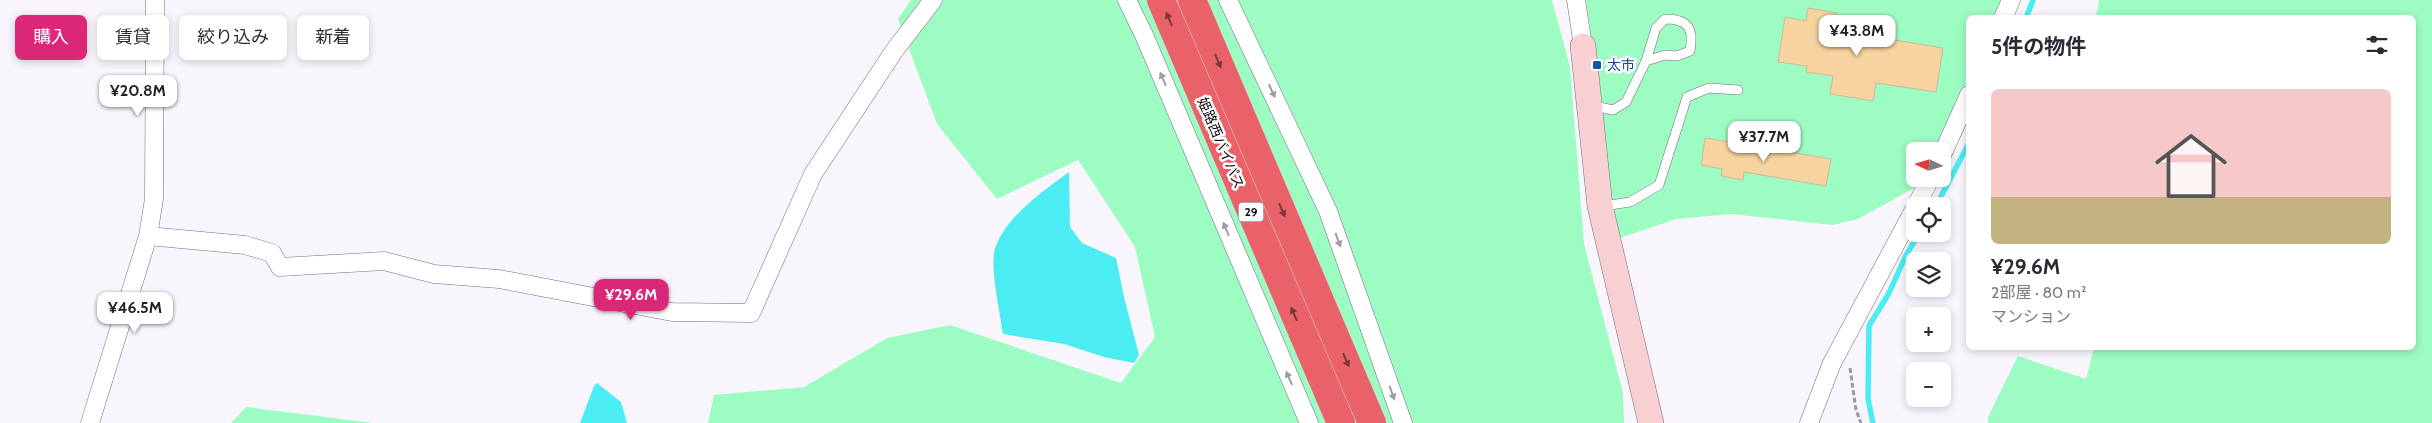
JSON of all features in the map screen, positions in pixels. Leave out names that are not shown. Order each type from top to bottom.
[{"type":"highway","name":"姫路西バイパス","points":[[1161,0],[1341,423]]},
{"type":"highway","name":"29","points":[[1192,0],[1372,423]]},
{"type":"street","points":[[90,423],[148,236],[154,199],[155,0]]},
{"type":"street","points":[[148,236],[245,245],[272,253],[280,268],[384,261],[434,274],[499,279],[672,312],[751,313],[813,174],[894,51],[933,0]]},
{"type":"street","points":[[1127,0],[1148,44],[1308,423]]},
{"type":"street","points":[[1228,0],[1328,211],[1403,423]]},
{"type":"street","points":[[1576,0],[1590,105],[1600,206],[1651,423]]},
{"type":"street","points":[[2004,15],[2011,0]]},
{"type":"street","points":[[1948,142],[1966,102]]},
{"type":"street","points":[[1809,423],[1832,363],[1906,224]]},
{"type":"lane","points":[[1590,105],[1613,110],[1626,102],[1646,61],[1656,28],[1665,19],[1675,19],[1689,27],[1693,35],[1690,51],[1677,56],[1665,55],[1646,61]]},
{"type":"lane","points":[[1600,206],[1630,202],[1659,185],[1687,97],[1709,88],[1738,90]]},
{"type":"path","points":[[1844,341],[1854,388],[1856,410],[1861,423]]},
{"type":"green space","points":[[911,0],[1552,0],[1570,67],[1584,244],[1623,393],[1624,423],[708,423],[714,395],[804,387],[887,338],[950,325],[1121,383],[1155,337],[1135,247],[1078,160],[997,199],[937,124],[898,19]]},
{"type":"green space","points":[[1586,0],[2004,0],[1998,15],[1966,15],[1966,87],[1941,142],[1906,142],[1906,188],[1914,188],[1858,219],[1832,225],[1732,214],[1676,219],[1617,239]]},
{"type":"green space","points":[[2099,0],[2432,0],[2432,423],[1988,423],[1988,417],[2018,356],[2086,379],[2093,350],[2416,350],[2416,15],[2096,15]]},
{"type":"green space","points":[[246,407],[373,423],[231,423]]},
{"type":"water","points":[[1069,172],[1070,227],[1082,243],[1116,258],[1139,355],[1134,363],[1104,357],[1064,344],[1003,334],[993,261],[998,241],[1005,229],[1024,207]]},
{"type":"water","points":[[597,383],[621,402],[627,423],[580,423],[594,386]]},
{"type":"building","points":[[1808,8],[1837,13],[1834,30],[1943,48],[1936,92],[1876,83],[1873,101],[1830,94],[1833,76],[1806,72],[1807,66],[1778,62],[1785,17],[1806,21]]},
{"type":"building","points":[[1705,138],[1831,159],[1826,186],[1744,172],[1743,180],[1721,176],[1722,169],[1701,165]]},
{"type":"waterway","points":[[2027,15],[2033,0]]},
{"type":"waterway","points":[[1941,197],[1966,149]]},
{"type":"waterway","points":[[1873,423],[1868,399],[1869,326],[1889,293],[1914,242]]},
{"type":"place","name":"太市","points":[[1597,65]]}]
